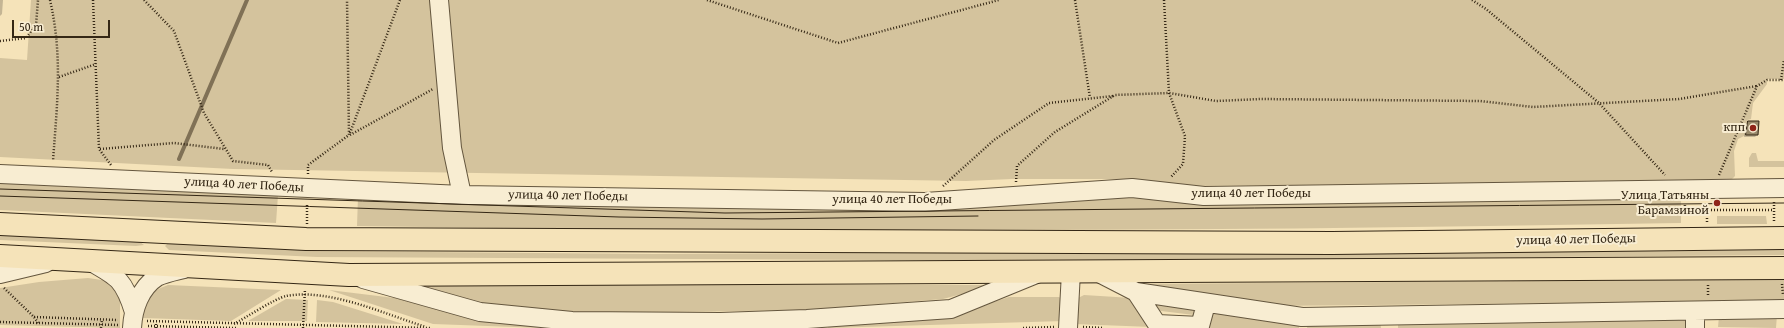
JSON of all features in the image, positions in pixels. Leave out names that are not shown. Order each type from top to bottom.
[{"type":"main road","name":"улица 40 лет Победы","points":[[0,224],[330,239],[1332,243],[1784,238]]},
{"type":"main road","points":[[150,265],[153,231]]},
{"type":"main road","points":[[0,256],[187,268],[349,275],[1042,272],[1783,274]]},
{"type":"street","points":[[439,0],[452,148],[462,195]]},
{"type":"street","name":"улица 40 лет Победы","points":[[0,174],[120,178],[462,195],[926,202],[1132,188],[1204,196],[1680,190],[1710,194],[1784,188]]},
{"type":"street","points":[[0,274],[59,260]]},
{"type":"street","points":[[90,262],[116,276],[128,295],[133,320]]},
{"type":"street","points":[[133,320],[141,292],[158,277],[187,268]]},
{"type":"street","points":[[349,275],[480,312],[572,321],[720,325],[807,324],[951,309],[1042,272]]},
{"type":"street","points":[[1068,328],[1071,272]]},
{"type":"street","points":[[1099,272],[1136,292],[1302,323],[1699,313],[1783,304]]},
{"type":"street","points":[[1136,292],[1157,324],[1200,326],[1206,304]]},
{"type":"path","points":[[0,41],[26,38],[36,25],[38,0]]},
{"type":"path","points":[[50,0],[56,26],[59,77],[52,176]]},
{"type":"path","points":[[94,0],[99,149],[120,178]]},
{"type":"path","points":[[144,0],[174,31],[204,114],[224,149],[233,161],[268,165],[283,187]]},
{"type":"path","points":[[347,0],[349,135]]},
{"type":"path","points":[[349,135],[400,0]]},
{"type":"path","points":[[707,0],[838,43],[999,0]]},
{"type":"path","points":[[1075,0],[1090,98]]},
{"type":"path","points":[[1158,191],[1183,164],[1185,136],[1169,93],[1164,0]]},
{"type":"path","points":[[1472,0],[1486,9],[1599,103],[1680,190]]},
{"type":"path","points":[[926,202],[994,140],[1049,103],[1115,95],[1169,93],[1216,101],[1261,99],[1480,101],[1533,107],[1679,99],[1757,86],[1766,80],[1783,80],[1784,60]]},
{"type":"path","points":[[59,77],[96,64]]},
{"type":"path","points":[[307,188],[308,165],[349,135],[446,82]]},
{"type":"path","points":[[1707,226],[1707,210],[1710,194],[1757,86]]},
{"type":"path","points":[[1017,166],[1055,132],[1115,95]]},
{"type":"path","points":[[99,149],[174,144],[224,149]]},
{"type":"path","points":[[1684,210],[1774,210]]},
{"type":"path","points":[[1783,274],[1783,304]]},
{"type":"path","points":[[1699,313],[1708,280]]},
{"type":"path","points":[[0,284],[34,317],[38,323],[0,322]]},
{"type":"path","points":[[227,328],[285,296],[305,296],[333,298],[430,328]]},
{"type":"path","points":[[303,327],[305,296]]},
{"type":"path","points":[[34,317],[303,327],[430,328]]},
{"type":"path","points":[[101,328],[102,320]]},
{"type":"path","points":[[11,322],[13,328]]},
{"type":"path","points":[[156,322],[156,328]]},
{"type":"shaded area","points":[[31,0],[1784,0],[1784,79],[1767,79],[1767,84],[1753,103],[1751,119],[1747,120],[1746,135],[1738,139],[1734,151],[1735,176],[1730,181],[1196,186],[1137,179],[1012,179],[966,181],[233,169],[0,157],[0,58],[27,60]]},
{"type":"shaded area","points":[[1752,153],[1756,153],[1758,161],[1784,161],[1784,167],[1749,167],[1749,158]]},
{"type":"shaded area","points":[[0,181],[278,195],[276,223],[0,210]]},
{"type":"shaded area","points":[[1014,192],[1681,195],[1681,223],[1350,228],[1019,230],[688,230],[357,226],[358,197],[534,202]]},
{"type":"shaded area","points":[[1717,216],[1766,216],[1767,224],[1717,224]]},
{"type":"shaded area","points":[[0,235],[138,240],[144,245],[136,246],[0,240]]},
{"type":"shaded area","points":[[170,241],[313,251],[654,254],[1784,248],[1784,255],[1067,261],[317,257],[169,250],[165,246]]},
{"type":"shaded area","points":[[88,278],[109,281],[120,292],[120,328],[0,325],[0,288],[39,282]]},
{"type":"shaded area","points":[[1784,279],[1784,301],[1267,306],[1140,284]]},
{"type":"shaded area","points":[[168,285],[281,290],[231,321],[143,318],[145,305],[149,296],[156,290]]},
{"type":"shaded area","points":[[413,285],[996,285],[943,299],[806,310],[612,313],[513,310],[459,300]]},
{"type":"shaded area","points":[[329,290],[411,300],[703,328],[542,328],[433,324]]},
{"type":"shaded area","points":[[1084,295],[1132,298],[1152,327],[1074,324],[1078,298]]},
{"type":"shaded area","points":[[1009,297],[1059,297],[1064,301],[1064,321],[828,328],[829,323],[949,316]]},
{"type":"shaded area","points":[[286,299],[308,300],[307,321],[248,321]]},
{"type":"shaded area","points":[[1146,299],[1197,306],[1194,315],[1153,310]]},
{"type":"shaded area","points":[[317,300],[333,302],[403,324],[316,322]]},
{"type":"shaded area","points":[[1210,309],[1299,320],[1299,328],[1202,328]]},
{"type":"shaded area","points":[[1777,315],[1776,328],[1718,327],[1719,316]]},
{"type":"shaded area","points":[[1688,316],[1687,328],[1398,328],[1398,320]]},
{"type":"shaded area","points":[[1380,320],[1381,328],[1307,328],[1308,321]]},
{"type":"building","name":"кпп","points":[[1748,121],[1759,121],[1758,135],[1746,135]]},
{"type":"waterway","points":[[179,159],[247,0]]},
{"type":"tram line","points":[[0,189],[725,213],[1784,203]]},
{"type":"tram line","points":[[0,196],[619,217],[762,219],[978,216]]},
{"type":"place","name":"кпп","points":[[1753,128]]},
{"type":"place","name":"Улица Татьяны Барамзиной","points":[[1717,203]]}]
